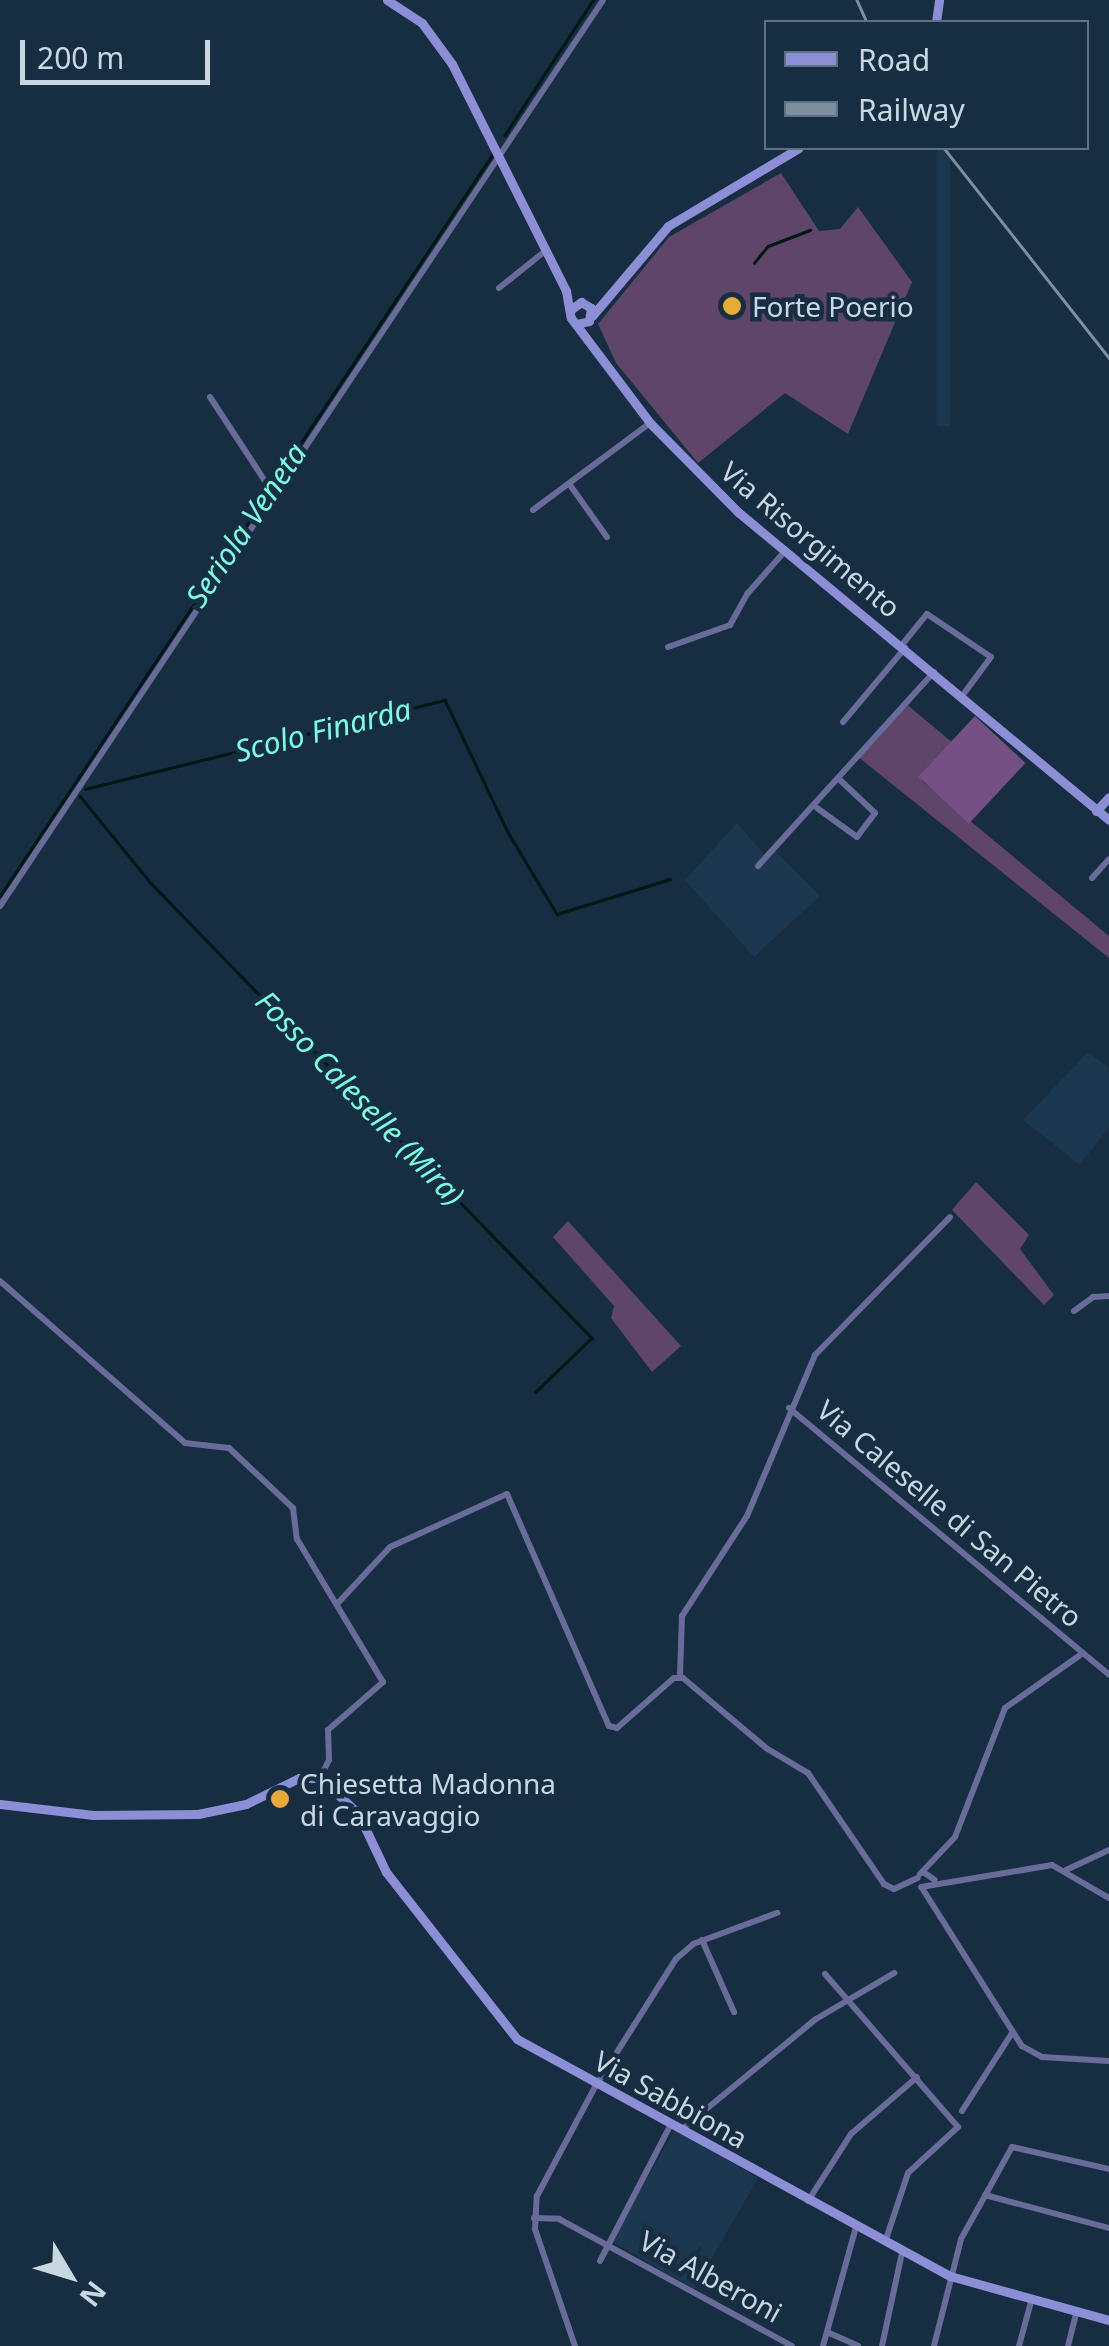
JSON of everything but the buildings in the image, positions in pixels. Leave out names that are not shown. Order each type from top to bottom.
[{"type":"street","name":"Via Risorgimento","points":[[388,0],[436,38],[501,154],[544,252],[566,291],[570,310],[650,423],[785,551],[1109,820]]},
{"type":"street","points":[[0,906],[603,0]]},
{"type":"street","points":[[578,324],[591,317],[603,296],[680,216],[796,150]]},
{"type":"street","points":[[499,288],[544,252]]},
{"type":"street","name":"Via Risorgimento","points":[[566,291],[583,302],[591,317],[591,337]]},
{"type":"street","points":[[570,310],[603,296]]},
{"type":"street","points":[[210,398],[268,484]]},
{"type":"street","points":[[533,510],[650,423]]},
{"type":"street","points":[[570,486],[606,537]]},
{"type":"street","points":[[668,647],[730,625],[748,593],[785,551]]},
{"type":"street","name":"Via Risorgimento","points":[[903,647],[927,614],[991,657],[962,696]]},
{"type":"street","points":[[843,722],[903,647]]},
{"type":"street","points":[[758,866],[817,808],[934,672]]},
{"type":"street","points":[[817,808],[857,837],[875,814],[841,781]]},
{"type":"street","points":[[1096,812],[1109,797]]},
{"type":"street","points":[[1092,878],[1109,859]]},
{"type":"street","name":"Via Caleselle di San Pietro","points":[[680,1677],[682,1616],[747,1516],[789,1408],[822,1343],[950,1217]]},
{"type":"street","points":[[0,1281],[185,1443],[225,1445],[276,1487],[295,1512],[297,1539],[383,1682],[328,1730],[329,1760],[320,1778],[299,1778],[246,1804],[198,1814],[93,1815],[0,1804]]},
{"type":"street","points":[[1074,1311],[1093,1296],[1109,1296]]},
{"type":"street","name":"Via Caleselle di San Pietro","points":[[789,1408],[1034,1609],[1080,1655],[1109,1675]]},
{"type":"street","points":[[338,1602],[390,1547],[507,1494],[609,1726],[618,1728],[680,1677],[766,1748],[808,1772],[884,1884],[894,1889],[932,1873],[936,1880]]},
{"type":"street","name":"Via Caleselle di San Pietro","points":[[919,1876],[956,1837],[1005,1708],[1080,1655]]},
{"type":"street","name":"Via Sabbiona","points":[[320,1778],[372,1832],[386,1872],[507,2029],[598,2085],[902,2253],[950,2276],[1109,2320]]},
{"type":"street","points":[[1066,1870],[1109,1850]]},
{"type":"street","points":[[922,1888],[936,1880],[1052,1865],[1109,1898]]},
{"type":"street","points":[[919,1876],[922,1888],[1012,2032],[1034,2056],[1109,2061]]},
{"type":"street","points":[[575,2346],[534,2218],[537,2196],[598,2085],[676,1959],[702,1940],[777,1913]]},
{"type":"street","points":[[702,1940],[734,2012]]},
{"type":"street","points":[[682,2130],[816,2019],[894,1973]]},
{"type":"street","points":[[826,1974],[958,2128],[908,2173],[884,2244]]},
{"type":"street","points":[[962,2110],[1012,2032]]},
{"type":"street","points":[[808,2201],[851,2134],[917,2077]]},
{"type":"street","name":"Via Alberoni","points":[[600,2261],[671,2124]]},
{"type":"street","points":[[934,2346],[950,2276],[984,2195],[1016,2145],[1109,2169]]},
{"type":"street","points":[[984,2195],[1109,2228]]},
{"type":"street","name":"Via Alberoni","points":[[534,2218],[559,2218],[792,2346]]},
{"type":"street","points":[[823,2346],[856,2227]]},
{"type":"street","points":[[882,2346],[902,2253]]},
{"type":"street","points":[[1022,2345],[1032,2298]]},
{"type":"street","points":[[1068,2346],[1077,2310]]},
{"type":"street","points":[[827,2332],[858,2346]]},
{"type":"shaded area","points":[[937,150],[950,150],[950,426],[937,426]]},
{"type":"shaded area","points":[[781,173],[819,231],[840,229],[858,207],[912,282],[848,434],[785,393],[698,463],[616,363],[598,324],[669,237]]},
{"type":"shaded area","points":[[904,702],[954,744],[922,781],[1109,936],[1109,958],[857,756]]},
{"type":"shaded area","points":[[975,716],[1025,763],[969,824],[918,777]]},
{"type":"shaded area","points":[[737,823],[765,855],[775,851],[820,896],[754,957],[685,880]]},
{"type":"shaded area","points":[[1088,1052],[1109,1068],[1109,1127],[1080,1165],[1023,1120]]},
{"type":"shaded area","points":[[976,1182],[1029,1235],[1020,1249],[1054,1295],[1044,1305],[952,1210]]},
{"type":"shaded area","points":[[568,1221],[681,1346],[652,1372],[611,1318],[614,1306],[553,1237]]},
{"type":"shaded area","points":[[675,2130],[758,2178],[694,2289],[611,2241]]},
{"type":"waterway","name":"Seriola Veneta","points":[[504,136],[593,0]]},
{"type":"waterway","name":"Seriola Veneta","points":[[0,896],[492,155]]},
{"type":"waterway","points":[[754,263],[768,246],[810,230]]},
{"type":"waterway","name":"Scolo Finarda","points":[[85,789],[445,700],[508,832],[557,914],[670,879]]},
{"type":"waterway","name":"Fosso Caleselle (Mira)","points":[[80,796],[151,883],[592,1338],[536,1392]]},
{"type":"railway","points":[[857,0],[866,20]]},
{"type":"railway","points":[[946,150],[1109,358]]},
{"type":"place","name":"Forte Poerio","points":[[732,306]]},
{"type":"place","name":"Chiesetta Madonna di Caravaggio","points":[[280,1799]]}]
